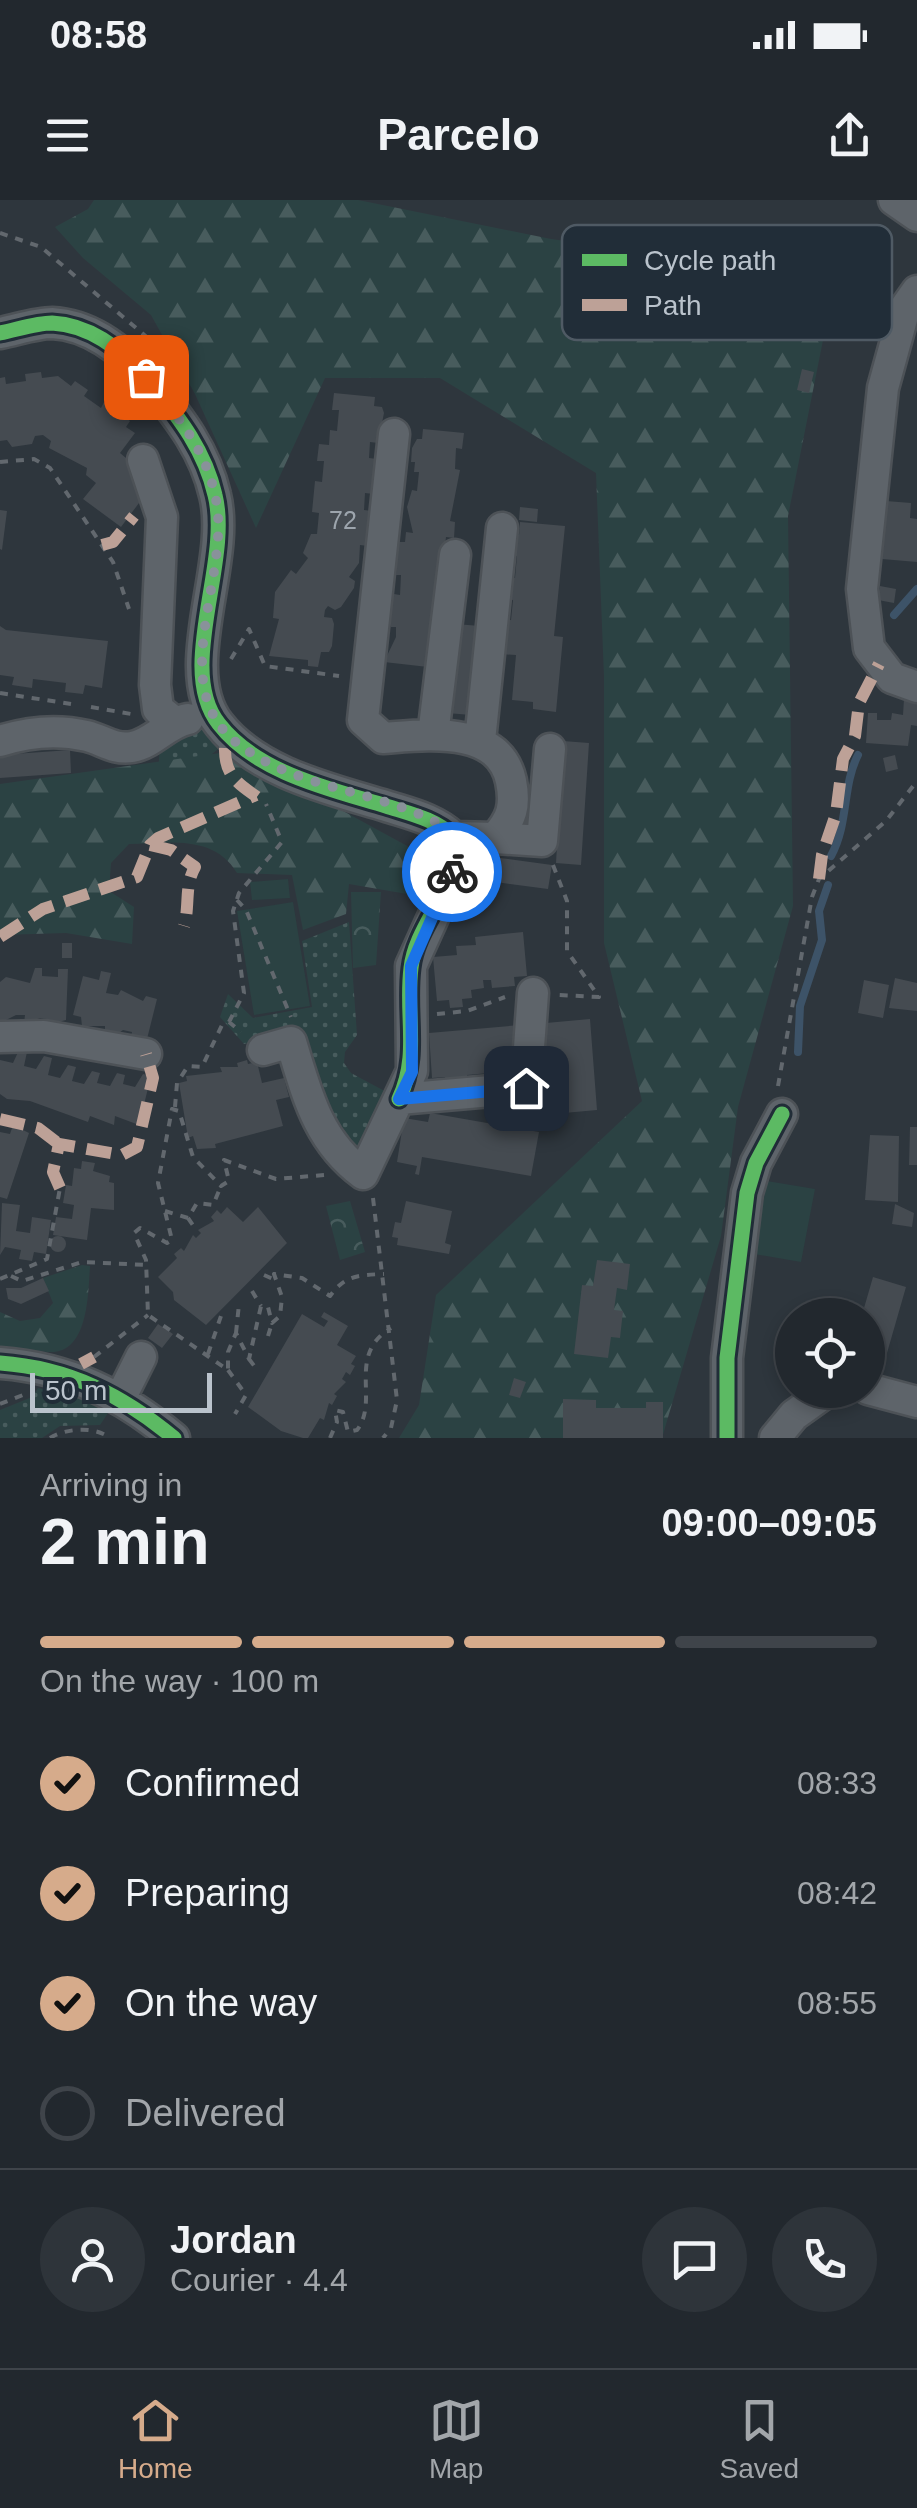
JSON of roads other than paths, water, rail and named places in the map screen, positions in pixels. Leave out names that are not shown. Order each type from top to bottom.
[{"type":"street","points":[[894,200],[917,216]]},
{"type":"street","points":[[917,291],[905,308],[888,363],[862,589],[869,648],[892,678],[917,687]]},
{"type":"street","points":[[0,333],[52,323],[98,336],[130,357],[186,427],[206,462],[216,498],[220,538],[203,684],[211,714],[233,740],[263,760],[328,788],[433,820],[454,837],[542,841],[550,749]]},
{"type":"street","points":[[394,434],[362,720],[383,738],[432,735],[480,741],[507,765],[514,799],[510,820],[495,838]]},
{"type":"street","points":[[143,460],[162,517],[155,684],[158,709],[174,722]]},
{"type":"street","points":[[480,741],[502,528]]},
{"type":"street","points":[[432,735],[456,555]]},
{"type":"street","points":[[0,740],[30,732],[86,736],[117,748],[136,747],[174,722],[211,714]]},
{"type":"street","points":[[277,1046],[314,1120],[341,1158],[363,1174],[412,1072],[405,1016],[411,966],[449,882],[456,852],[454,837]]},
{"type":"street","points":[[399,1099],[526,1088],[532,993]]},
{"type":"street","points":[[0,1037],[44,1036],[146,1054]]},
{"type":"street","points":[[727,1438],[727,1358],[747,1193],[756,1163],[782,1114]]},
{"type":"street","points":[[121,1397],[141,1357]]},
{"type":"street","points":[[0,1363],[57,1372],[121,1397],[174,1438]]},
{"type":"street","points":[[885,1393],[917,1402]]},
{"type":"street","points":[[774,1438],[803,1408]]},
{"type":"waterway","points":[[894,615],[917,589]]},
{"type":"waterway","points":[[831,856],[841,831],[858,755]]},
{"type":"waterway","points":[[798,1052],[800,1006],[822,940],[819,911],[828,885]]}]
